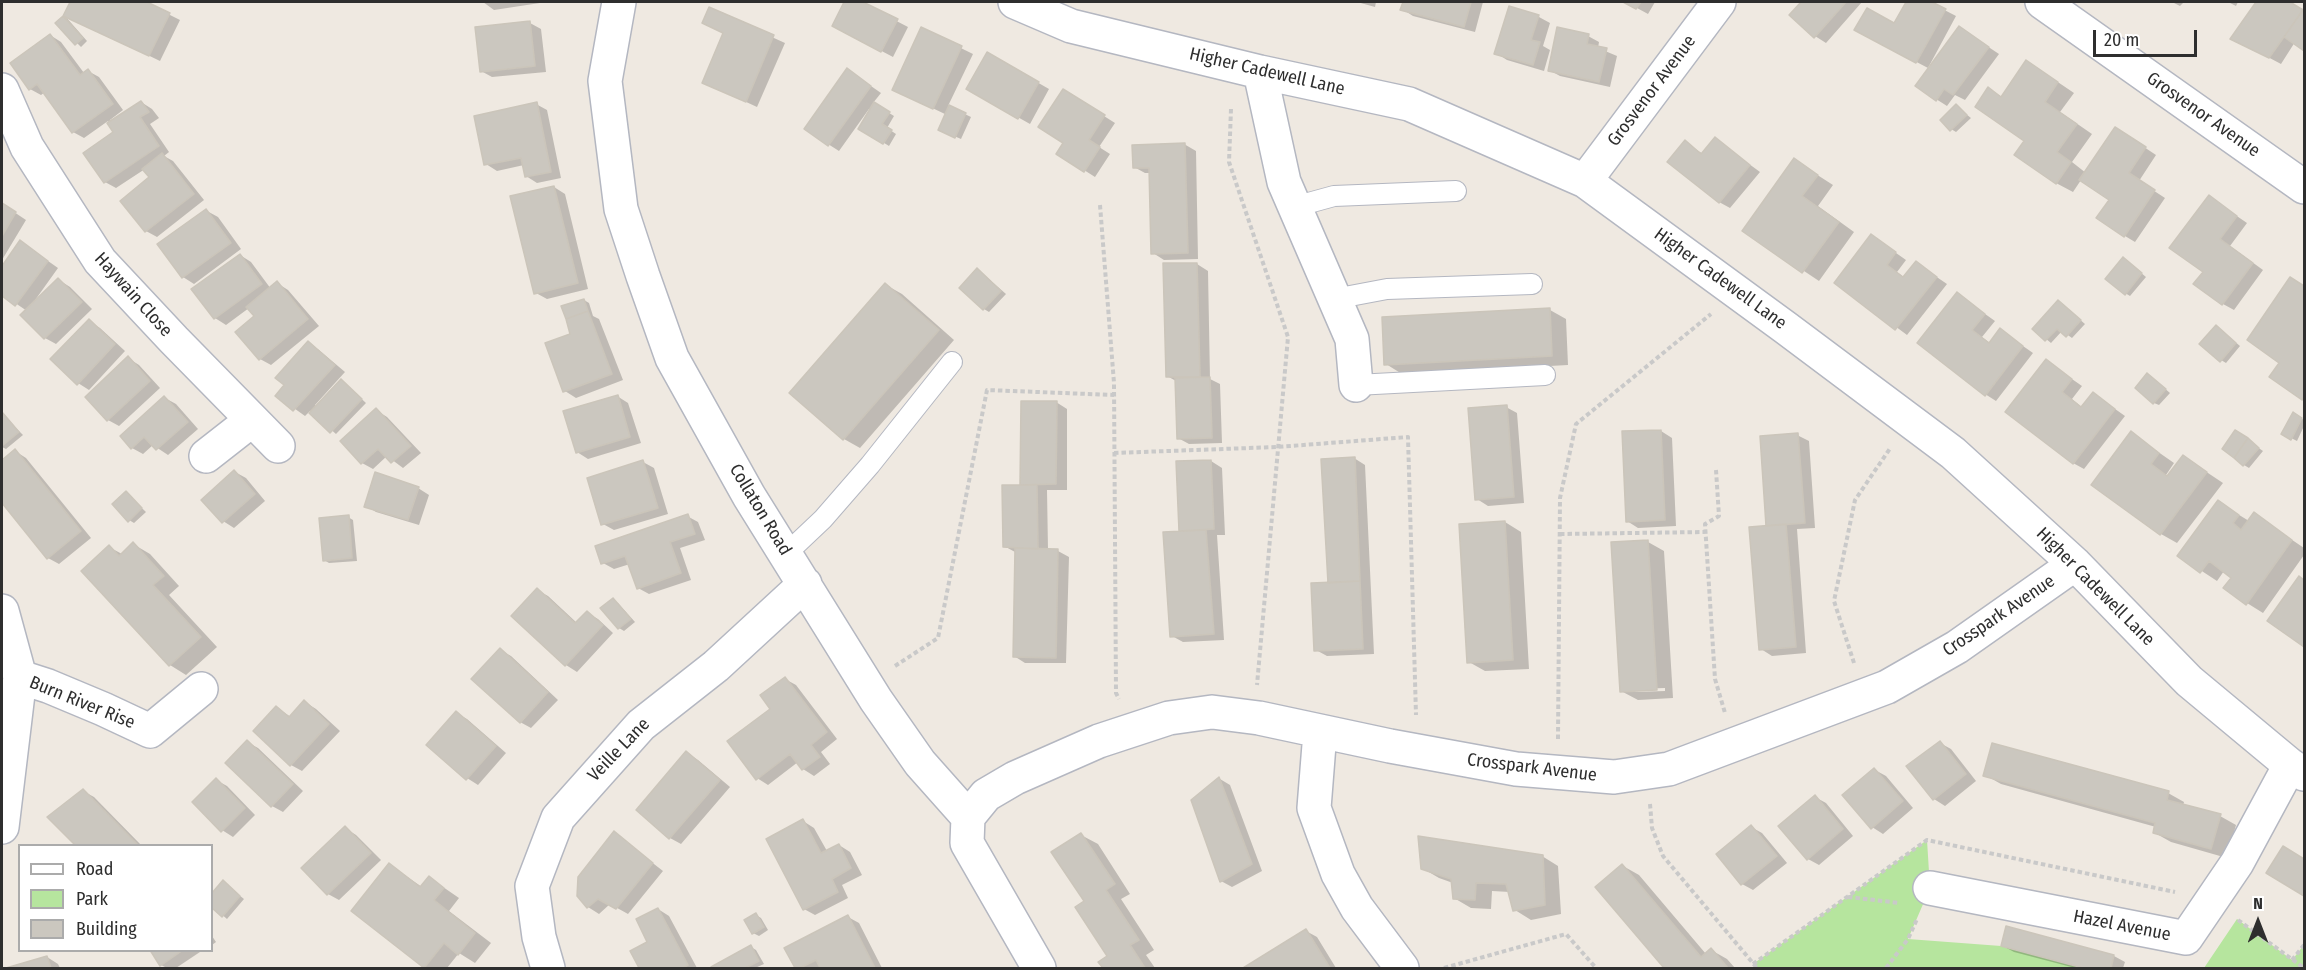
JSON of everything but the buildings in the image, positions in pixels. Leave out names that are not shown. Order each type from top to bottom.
[{"type":"street","name":"Collaton Road","points":[[619,2],[605,81],[621,209],[672,358],[749,496],[867,686],[920,763],[968,817]]},
{"type":"street","name":"Higher Cadewell Lane","points":[[1014,2],[1071,26],[1409,104],[1585,181],[1953,453],[2075,564],[2189,681],[2297,770]]},
{"type":"street","name":"Grosvenor Avenue","points":[[1585,181],[1719,2]]},
{"type":"street","name":"Grosvenor Avenue","points":[[2042,2],[2304,187]]},
{"type":"street","points":[[1246,68],[1284,182],[1352,339],[1356,385]]},
{"type":"street","name":"Haywain Close","points":[[2,90],[27,147],[100,261],[278,446]]},
{"type":"street","points":[[206,456],[252,420]]},
{"type":"street","name":"Crosspark Avenue","points":[[968,817],[986,795],[1015,778],[1099,741],[1169,718],[1212,712],[1258,718],[1516,769],[1614,777],[1669,769],[1887,687],[1957,647],[2075,564]]},
{"type":"street","name":"Veille Lane","points":[[548,969],[539,937],[532,886],[558,818],[641,725],[716,666],[805,584]]},
{"type":"street","name":"Burn River Rise","points":[[2,611],[20,677],[2,827]]},
{"type":"street","name":"Burn River Rise","points":[[20,677],[103,709],[150,731],[201,689]]},
{"type":"street","points":[[1320,732],[1314,808],[1338,874],[1357,908],[1402,969]]},
{"type":"street","name":"Hazel Avenue","points":[[1926,897],[2186,938],[2297,770]]},
{"type":"street","points":[[968,817],[967,843],[1039,969]]},
{"type":"lane","points":[[1294,207],[1334,196],[1456,191]]},
{"type":"lane","points":[[1334,299],[1387,290],[1532,284]]},
{"type":"lane","points":[[786,554],[823,519],[870,465],[952,362]]},
{"type":"lane","points":[[1356,385],[1545,375]]},
{"type":"path","points":[[1246,68],[1229,162],[1288,337],[1257,679],[1258,718]]},
{"type":"path","points":[[1100,205],[1114,394],[1116,693],[1134,729]]},
{"type":"path","points":[[1557,773],[1560,498],[1576,424],[1705,321],[1736,291]]},
{"type":"path","points":[[867,686],[938,638],[987,390],[1114,394]]},
{"type":"path","points":[[1865,695],[1834,601],[1855,500],[1909,420]]},
{"type":"path","points":[[1114,453],[1277,447],[1408,437],[1417,751]]},
{"type":"path","points":[[1716,470],[1719,516],[1705,524],[1715,679],[1734,745]]},
{"type":"path","points":[[1560,534],[1706,532]]},
{"type":"path","points":[[1646,773],[1652,828],[1663,856],[1757,969]]},
{"type":"path","points":[[1847,897],[1926,897],[1908,939],[1886,969]]},
{"type":"path","points":[[1444,969],[1566,934],[1596,969]]},
{"type":"path","points":[[2292,960],[2304,945]]},
{"type":"green space","points":[[1927,840],[1930,888],[1908,939],[2001,946],[2083,968],[1757,968],[1753,964]]},
{"type":"green space","points":[[2237,919],[2292,960],[2304,945],[2304,968],[2204,968]]}]
